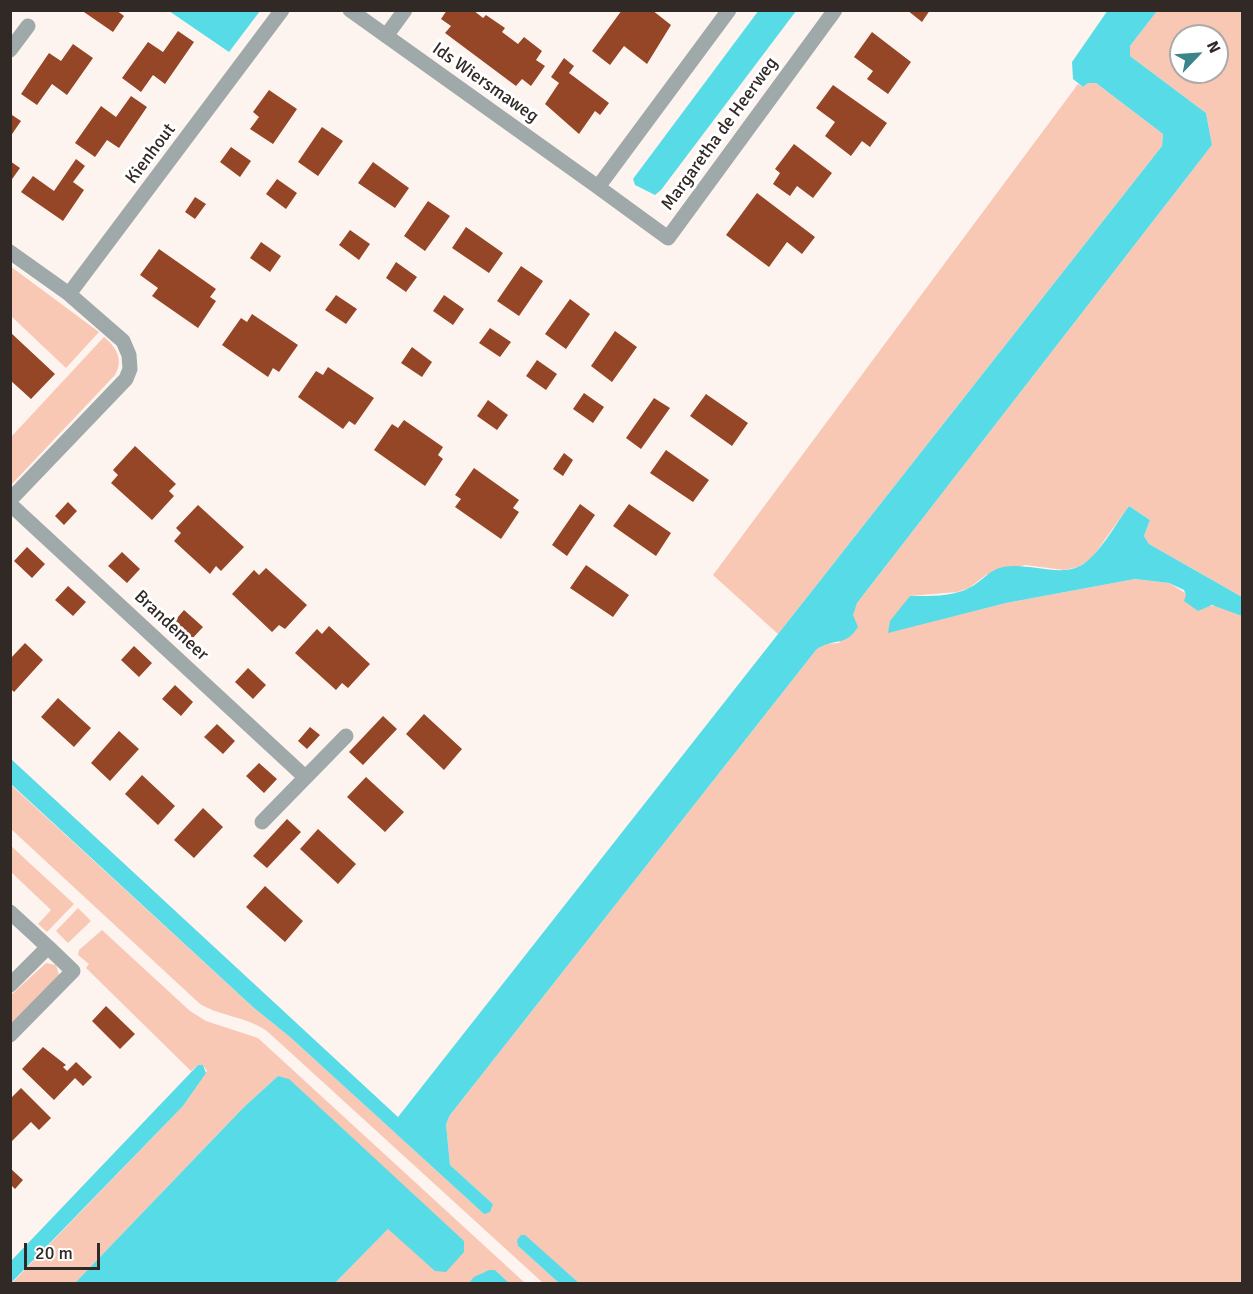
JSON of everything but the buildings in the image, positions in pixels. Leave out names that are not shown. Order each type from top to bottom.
[{"type":"street","name":"Kienhout","points":[[69,294],[282,10]]},
{"type":"street","name":"Ids Wiersmaweg","points":[[350,10],[598,187]]},
{"type":"street","points":[[386,36],[405,10]]},
{"type":"street","points":[[598,187],[729,10]]},
{"type":"street","name":"Margaretha de Heerweg","points":[[598,187],[668,238],[835,10]]},
{"type":"street","points":[[10,50],[28,26]]},
{"type":"street","points":[[10,252],[69,294],[123,341],[129,355],[130,369],[126,380],[10,502]]},
{"type":"street","name":"Brandemeer","points":[[10,502],[305,777]]},
{"type":"street","points":[[262,822],[346,736]]},
{"type":"street","points":[[10,912],[73,970],[10,1035]]},
{"type":"street","points":[[10,985],[48,947]]},
{"type":"shaded area","points":[[1157,11],[1242,11],[1242,597],[1149,544],[1144,536],[1150,520],[1129,506],[1091,559],[1078,567],[1064,570],[1025,565],[986,575],[969,588],[957,592],[910,596],[889,632],[1006,603],[1135,579],[1169,583],[1206,606],[1219,606],[1242,616],[1242,1283],[579,1283],[562,1268],[518,1246],[559,1283],[543,1283],[268,1032],[252,1023],[200,1004],[11,829],[10,784],[254,1008],[290,1037],[484,1214],[493,1204],[450,1165],[446,1124],[450,1115],[816,650],[824,644],[839,643],[857,603],[1212,145],[1206,113],[1130,56],[1130,46]]},
{"type":"shaded area","points":[[1088,83],[1096,83],[1163,134],[1162,146],[778,634],[713,575],[1078,84],[1083,87]]},
{"type":"shaded area","points":[[10,266],[99,332],[66,368],[11,316]]},
{"type":"shaded area","points":[[104,337],[112,345],[119,359],[115,375],[11,485],[11,437]]},
{"type":"shaded area","points":[[10,845],[74,904],[47,932],[38,924],[51,910],[11,872]]},
{"type":"shaded area","points":[[78,908],[91,921],[68,943],[56,931]]},
{"type":"shaded area","points":[[102,930],[190,1011],[206,1021],[258,1038],[525,1283],[509,1283],[495,1270],[482,1273],[469,1283],[335,1283],[388,1229],[278,1076],[244,1107],[75,1283],[11,1284],[183,1106],[207,1071],[203,1065],[198,1065],[191,1071],[86,968],[89,964],[78,955],[79,950]]},
{"type":"shaded area","points":[[46,963],[56,965],[59,975],[11,1028],[11,995]]},
{"type":"water","points":[[260,10],[229,52],[169,11]]},
{"type":"water","points":[[759,10],[796,11],[661,190],[655,195],[635,185],[633,179]]},
{"type":"water","points":[[1108,10],[1157,11],[1130,46],[1130,56],[1206,113],[1212,145],[857,603],[853,615],[858,627],[848,638],[816,650],[450,1115],[446,1124],[450,1165],[493,1204],[490,1212],[484,1214],[290,1037],[254,1008],[11,784],[11,759],[398,1117],[1162,146],[1163,134],[1096,83],[1088,83],[1083,87],[1073,79],[1072,62]]},
{"type":"water","points":[[1129,506],[1150,520],[1144,536],[1149,544],[1242,597],[1242,616],[1212,605],[1198,611],[1184,601],[1186,595],[1184,590],[1169,583],[1135,579],[1006,603],[888,633],[890,621],[910,596],[940,595],[962,591],[1003,567],[1022,566],[1062,570],[1080,566],[1094,555]]},
{"type":"water","points":[[198,1065],[203,1065],[206,1073],[183,1106],[11,1283],[11,1261]]},
{"type":"water","points":[[278,1076],[289,1079],[464,1241],[464,1252],[446,1272],[435,1271],[388,1229],[335,1283],[75,1283],[244,1107]]},
{"type":"water","points":[[521,1235],[525,1235],[579,1283],[559,1283],[518,1246],[517,1240]]},
{"type":"water","points":[[489,1270],[495,1270],[509,1283],[469,1283],[474,1277]]}]
